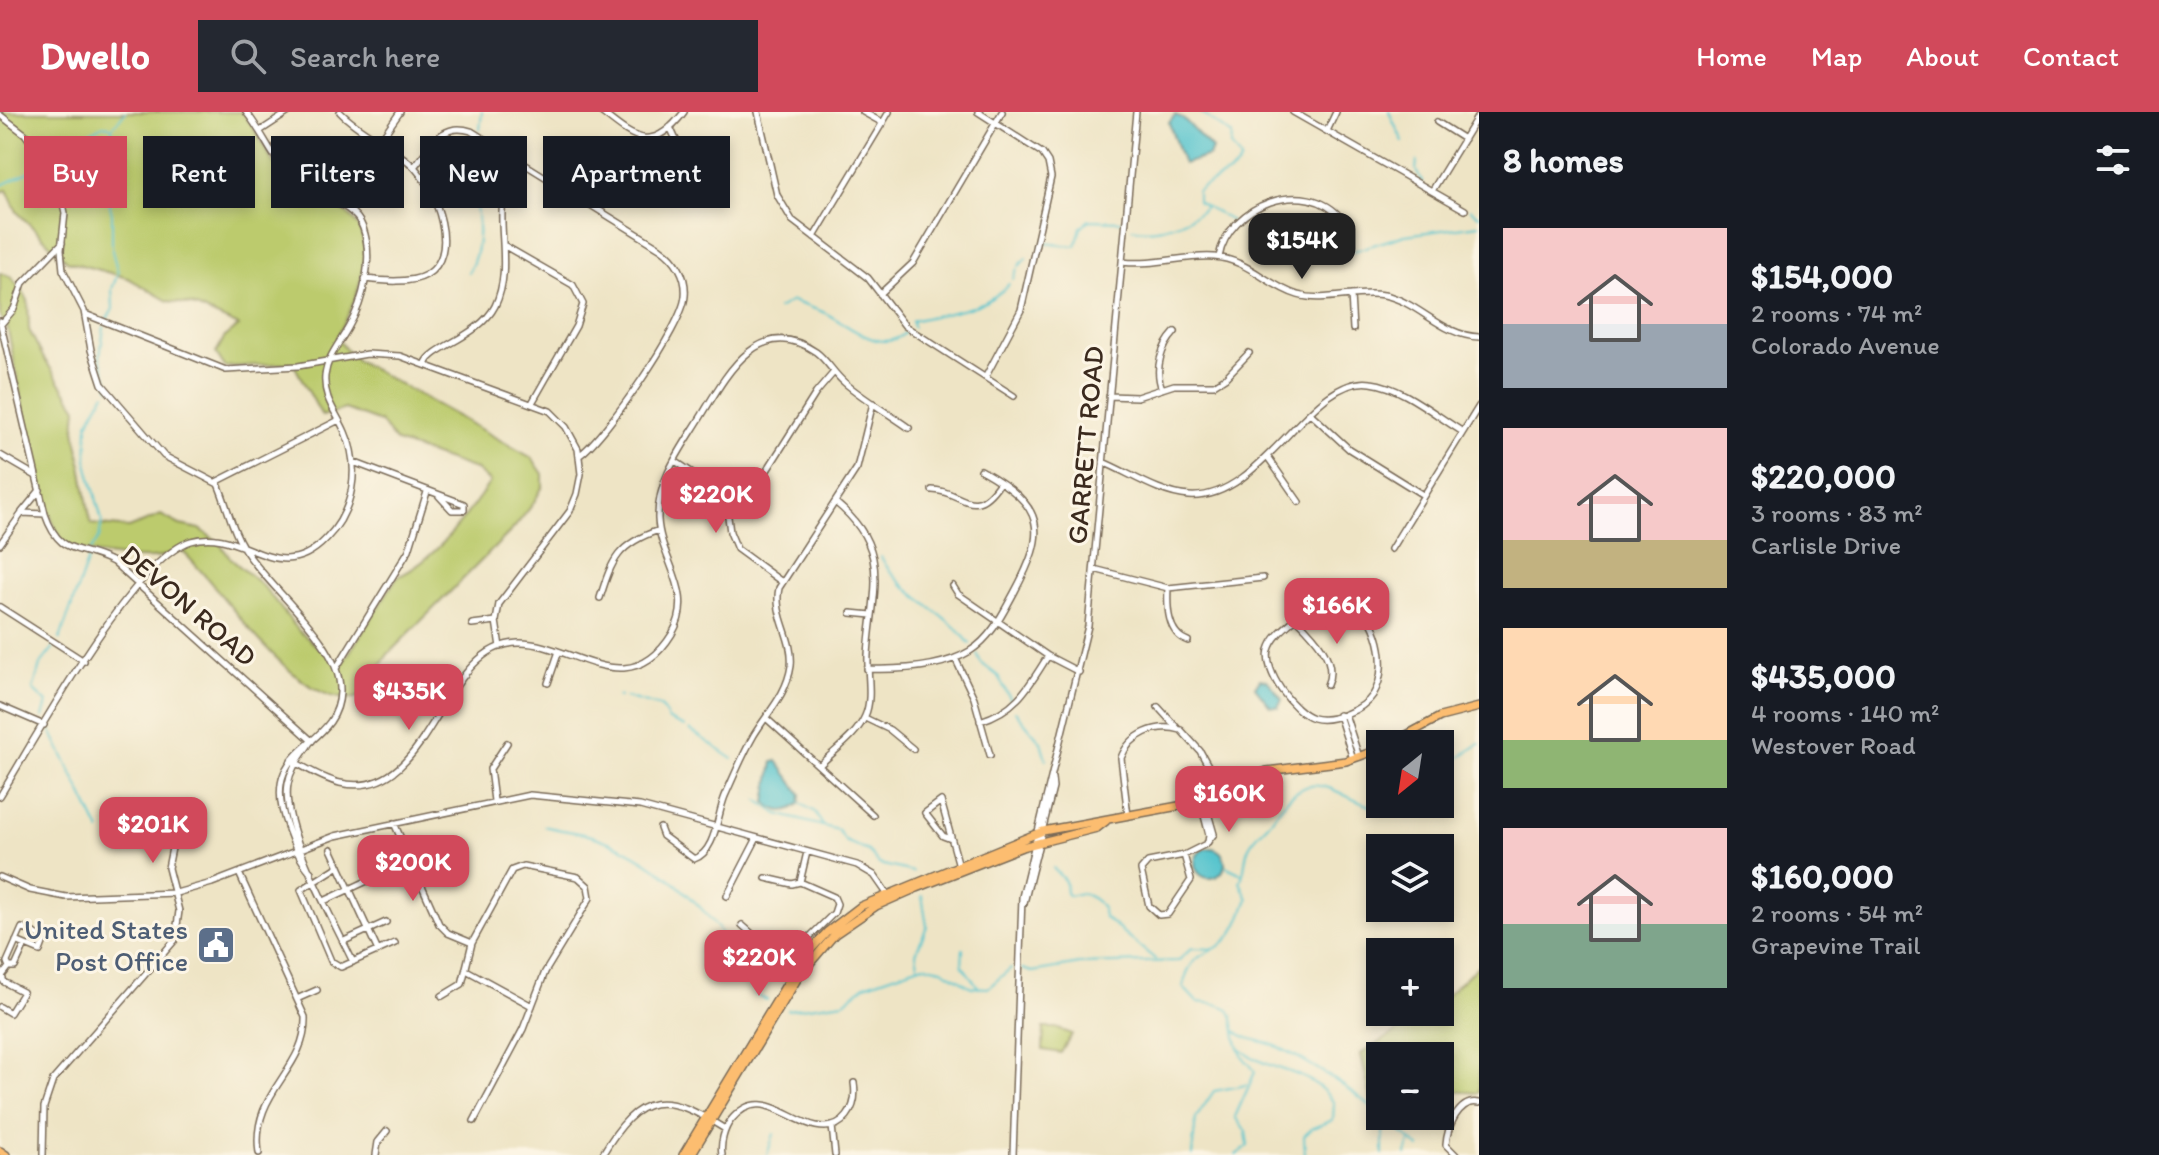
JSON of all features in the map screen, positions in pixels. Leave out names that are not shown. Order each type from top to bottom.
[{"type":"main road","points":[[1416,730],[1440,717],[1479,707]]},
{"type":"main road","points":[[683,1155],[807,965],[849,923],[888,896],[1040,832],[1202,800],[1267,771],[1366,754]]},
{"type":"main road","points":[[888,896],[1037,843],[1097,828],[1106,821]]},
{"type":"main road","points":[[691,1155],[709,1119]]},
{"type":"main road","points":[[0,1151],[6,1155]]},
{"type":"street","points":[[246,112],[271,147]]},
{"type":"street","points":[[260,131],[289,112]]},
{"type":"street","points":[[340,112],[374,136]]},
{"type":"street","points":[[384,136],[400,112]]},
{"type":"street","points":[[601,112],[635,138],[649,137],[670,127],[684,112]]},
{"type":"street","points":[[758,112],[781,206],[792,220],[854,266],[905,326],[1014,396]]},
{"type":"street","points":[[863,112],[883,123]]},
{"type":"street","points":[[814,237],[889,112]]},
{"type":"street","points":[[978,112],[1042,153],[1048,162],[1051,177],[1021,310],[986,376]]},
{"type":"street","points":[[880,294],[913,263],[1002,112]]},
{"type":"street","name":"GARRETT ROAD","points":[[1013,1155],[1017,962],[1023,904],[1079,672],[1094,569],[1136,112]]},
{"type":"street","points":[[1293,112],[1465,210]]},
{"type":"street","points":[[1327,131],[1336,112]]},
{"type":"street","points":[[1432,191],[1479,114]]},
{"type":"street","points":[[0,115],[25,134],[56,176],[65,213],[61,259],[64,273],[85,314],[91,350],[105,387],[164,456],[216,482],[242,546],[325,648],[337,668],[340,696],[330,722],[293,761],[287,800],[298,848],[353,962]]},
{"type":"street","points":[[1437,122],[1464,139]]},
{"type":"street","points":[[670,127],[674,136]]},
{"type":"street","points":[[438,136],[456,128],[480,136]]},
{"type":"street","points":[[365,279],[415,279],[428,274],[440,260],[443,239],[439,214],[430,191],[414,167],[404,159]]},
{"type":"street","points":[[414,167],[420,159]]},
{"type":"street","points":[[527,166],[665,252],[684,280],[685,299],[679,316],[617,417],[601,438],[580,455]]},
{"type":"street","points":[[1219,257],[1235,225],[1267,203],[1289,198],[1310,200],[1334,209],[1342,219]]},
{"type":"street","points":[[0,796],[84,661],[138,584],[167,555],[187,543],[216,538],[264,557],[281,560],[316,548],[331,533],[346,508],[353,462],[339,420],[326,394],[328,361],[355,315],[368,256],[363,227],[344,208]]},
{"type":"street","points":[[426,363],[433,352],[473,332],[491,312],[502,283],[505,208]]},
{"type":"street","points":[[1,322],[14,309],[23,283],[62,243]]},
{"type":"street","points":[[505,246],[573,285],[583,304],[576,326],[532,403]]},
{"type":"street","points":[[1122,262],[1152,265],[1219,257],[1240,263],[1295,294],[1311,297],[1373,294],[1396,298],[1451,330],[1479,337]]},
{"type":"street","points":[[46,258],[61,259]]},
{"type":"street","points":[[1351,295],[1353,329]]},
{"type":"street","points":[[85,314],[226,370],[380,354],[426,363],[532,403],[563,422],[580,455],[581,474],[574,503],[503,598],[496,621],[500,647]]},
{"type":"street","name":"DEVON ROAD","points":[[1,322],[45,514],[52,532],[63,545],[109,560],[312,741]]},
{"type":"street","points":[[1162,389],[1158,379],[1161,353],[1175,332]]},
{"type":"street","points":[[293,761],[344,784],[368,783],[393,774],[471,668],[500,647],[526,643],[596,666],[620,668],[639,663],[664,645],[677,623],[681,598],[659,530],[661,490],[733,365],[750,350],[771,342],[794,343],[817,353],[834,372],[909,428]]},
{"type":"street","points":[[1109,396],[1145,396],[1162,389],[1219,383],[1249,353]]},
{"type":"street","points":[[724,498],[766,472],[816,393],[834,372]]},
{"type":"street","points":[[1103,462],[1164,489],[1192,496],[1228,488],[1335,392],[1366,382],[1398,392],[1463,432]]},
{"type":"street","points":[[660,828],[663,836],[694,859],[702,855],[737,770],[785,689],[791,662],[777,603],[782,582],[860,460],[867,417],[873,403]]},
{"type":"street","points":[[1391,549],[1479,406]]},
{"type":"street","points":[[1311,414],[1349,449],[1423,495]]},
{"type":"street","points":[[216,482],[339,420]]},
{"type":"street","points":[[0,455],[36,476]]},
{"type":"street","points":[[1267,456],[1299,502]]},
{"type":"street","points":[[675,461],[708,482],[724,498],[737,549],[782,582]]},
{"type":"street","points":[[353,462],[464,504],[464,510],[452,510],[439,496]]},
{"type":"street","points":[[867,669],[897,669],[955,658],[980,644],[1000,619],[1031,563],[1036,532],[1026,503],[981,470]]},
{"type":"street","points":[[932,490],[970,503],[990,496],[1000,482]]},
{"type":"street","points":[[0,544],[40,490]]},
{"type":"street","points":[[337,668],[409,550],[427,492]]},
{"type":"street","points":[[819,766],[853,734],[865,718],[869,700],[867,669],[877,581],[872,549],[857,523],[835,502]]},
{"type":"street","points":[[22,513],[45,514]]},
{"type":"street","points":[[600,598],[616,555],[636,539],[659,530]]},
{"type":"street","points":[[1094,569],[1168,588],[1263,578]]},
{"type":"street","points":[[953,586],[958,594],[1000,619],[1048,656],[1079,672]]},
{"type":"street","points":[[1168,588],[1171,622],[1180,638],[1188,641]]},
{"type":"street","points":[[1337,594],[1352,600],[1375,625],[1378,638],[1377,685],[1369,699],[1342,714],[1322,719],[1306,715],[1271,671],[1270,647],[1316,599],[1337,594]]},
{"type":"street","points":[[0,607],[84,661]]},
{"type":"street","points":[[851,613],[872,615]]},
{"type":"street","points":[[1296,617],[1322,647],[1330,676],[1327,685]]},
{"type":"street","points":[[472,624],[496,621]]},
{"type":"street","points":[[548,683],[558,654]]},
{"type":"street","points":[[980,721],[1002,714],[1019,701],[1048,656]]},
{"type":"street","points":[[955,658],[990,755]]},
{"type":"street","points":[[0,706],[44,725]]},
{"type":"street","points":[[1158,707],[1200,751],[1222,791]]},
{"type":"street","points":[[1342,714],[1356,758]]},
{"type":"street","points":[[766,718],[873,815]]},
{"type":"street","points":[[865,718],[890,730],[913,749]]},
{"type":"street","points":[[1128,817],[1119,765],[1123,751],[1136,736],[1147,732],[1179,730]]},
{"type":"street","points":[[494,801],[490,769],[507,743]]},
{"type":"street","points":[[0,877],[30,890],[66,897],[176,893],[239,873],[298,848],[394,823],[530,795],[640,806],[716,826],[865,869],[888,896]]},
{"type":"street","points":[[1184,855],[1191,880],[1168,914],[1159,915],[1149,906],[1141,870],[1148,862],[1184,855],[1208,842],[1202,800]]},
{"type":"street","points":[[951,839],[946,839],[925,813],[943,801],[959,866]]},
{"type":"street","points":[[937,827],[948,820]]},
{"type":"street","points":[[394,823],[439,924],[448,933],[472,943]]},
{"type":"street","points":[[43,1155],[44,1107],[51,1084],[72,1055],[172,946],[180,924],[168,863],[176,828]]},
{"type":"street","points":[[727,896],[757,838]]},
{"type":"street","points":[[331,849],[378,951]]},
{"type":"street","points":[[800,882],[807,852]]},
{"type":"street","points":[[339,866],[303,886],[302,896],[331,961],[341,967],[395,943]]},
{"type":"street","points":[[442,996],[460,987],[468,971],[467,958],[472,943],[515,868],[545,870],[584,881],[590,898],[545,972],[532,1006],[474,1121]]},
{"type":"street","points":[[239,873],[299,998],[305,1017],[304,1036],[258,1117],[259,1153]]},
{"type":"street","points":[[742,925],[781,959],[793,956],[834,913],[837,904],[834,897],[800,882],[792,884],[766,878]]},
{"type":"street","points":[[324,901],[367,881]]},
{"type":"street","points":[[344,941],[386,922]]},
{"type":"street","points":[[9,967],[7,962],[16,941],[22,928],[45,938],[40,951],[16,941]]},
{"type":"street","points":[[0,1007],[10,1013],[23,992],[5,984],[1,975],[9,967],[15,967],[25,945]]},
{"type":"street","points":[[468,971],[532,1006]]},
{"type":"street","points":[[299,998],[317,990]]},
{"type":"street","points":[[722,1155],[725,1129],[743,1110],[764,1104],[810,1124],[832,1126],[846,1118],[853,1107],[854,1083]]},
{"type":"street","points":[[1456,1155],[1446,1145],[1449,1133],[1462,1106],[1479,1103]]},
{"type":"street","points":[[602,1155],[624,1120],[647,1106],[676,1105],[725,1129]]},
{"type":"street","points":[[832,1126],[835,1155]]},
{"type":"street","points":[[376,1155],[378,1142],[387,1131]]},
{"type":"green space","points":[[0,112],[242,112],[271,158],[271,208],[338,208],[357,225],[363,240],[362,274],[336,338],[356,360],[532,458],[543,474],[543,486],[533,504],[514,528],[388,654],[361,696],[338,698],[313,688],[288,669],[182,551],[156,558],[133,558],[95,553],[67,545],[57,532],[39,478],[7,326],[0,317],[0,273],[11,277],[28,300],[29,330],[77,408],[75,429],[91,524],[129,528],[161,515],[180,525],[200,529],[263,586],[299,631],[341,666],[397,577],[437,549],[490,482],[475,469],[396,442],[380,422],[345,409],[322,416],[293,363],[225,367],[216,353],[224,338],[239,326],[192,305],[168,301],[128,278],[67,261],[17,212],[7,190],[0,192]]},
{"type":"green space","points":[[1479,965],[1479,1093],[1454,1091],[1454,1042],[1380,1042],[1406,1026],[1454,1026],[1454,988]]},
{"type":"green space","points":[[1044,1028],[1056,1028],[1072,1034],[1061,1053],[1043,1050]]},
{"type":"green space","points":[[1366,1051],[1366,1076],[1361,1054]]},
{"type":"water","points":[[1175,115],[1183,118],[1212,149],[1209,156],[1183,164],[1169,123]]},
{"type":"water","points":[[1260,679],[1267,680],[1282,699],[1278,707],[1270,706],[1255,687]]},
{"type":"water","points":[[777,761],[801,794],[796,807],[782,811],[766,802],[773,762]]},
{"type":"water","points":[[1210,848],[1221,852],[1225,863],[1221,874],[1210,878],[1199,874],[1195,863],[1199,852]]},
{"type":"waterway","points":[[113,127],[125,112]]},
{"type":"waterway","points":[[480,130],[482,112]]},
{"type":"waterway","points":[[1200,112],[1232,135],[1231,146],[1241,160],[1228,174],[1197,191],[1197,201],[1231,221]]},
{"type":"waterway","points":[[1389,112],[1403,142]]},
{"type":"waterway","points":[[83,136],[103,125],[111,127]]},
{"type":"waterway","points":[[107,319],[113,309],[112,289],[118,273],[112,251],[112,214],[107,193],[115,159],[112,128]]},
{"type":"waterway","points":[[1417,161],[1416,170],[1422,182]]},
{"type":"waterway","points":[[0,186],[24,174]]},
{"type":"waterway","points":[[468,273],[476,255],[476,208]]},
{"type":"waterway","points":[[1132,228],[1151,230],[1170,226],[1205,208]]},
{"type":"waterway","points":[[1470,209],[1479,216]]},
{"type":"waterway","points":[[1043,243],[1076,246],[1081,227],[1089,220],[1121,221]]},
{"type":"waterway","points":[[1248,225],[1292,248],[1311,248],[1321,244],[1344,254],[1405,235],[1479,225]]},
{"type":"waterway","points":[[1019,266],[1026,258]]},
{"type":"waterway","points":[[1013,279],[1017,269]]},
{"type":"waterway","points":[[913,327],[912,321],[977,305],[1009,284]]},
{"type":"waterway","points":[[778,309],[792,301],[823,312],[874,339],[885,341],[905,333]]},
{"type":"waterway","points":[[104,327],[100,357],[110,388]]},
{"type":"waterway","points":[[91,550],[99,538],[102,521],[87,463],[88,423],[105,393]]},
{"type":"waterway","points":[[881,557],[900,582],[948,621],[970,644]]},
{"type":"waterway","points":[[60,639],[88,559]]},
{"type":"waterway","points":[[43,717],[47,703],[33,690],[40,665],[54,647]]},
{"type":"waterway","points":[[977,654],[981,663],[998,676],[1012,702]]},
{"type":"waterway","points":[[625,697],[661,707],[669,720],[685,727]]},
{"type":"waterway","points":[[1015,711],[1041,742],[1046,759]]},
{"type":"waterway","points":[[49,727],[100,831]]},
{"type":"waterway","points":[[690,730],[733,759]]},
{"type":"waterway","points":[[1454,761],[1479,744]]},
{"type":"waterway","points":[[1236,1155],[1248,1146],[1246,1132],[1235,1117],[1255,1072],[1240,1051],[1232,1014],[1222,1006],[1197,1002],[1183,987],[1187,974],[1197,959],[1224,942],[1235,930],[1248,899],[1240,882],[1249,847],[1290,796],[1306,787],[1321,786],[1366,805]]},
{"type":"waterway","points":[[758,800],[777,814],[838,830],[845,841],[868,851],[879,864],[913,872]]},
{"type":"waterway","points":[[798,802],[815,812],[822,824]]},
{"type":"waterway","points":[[544,826],[585,834],[623,848],[668,877],[707,915],[751,981]]},
{"type":"waterway","points":[[1227,867],[1242,874]]},
{"type":"waterway","points":[[1053,868],[1065,881],[1069,896],[1081,893],[1093,899],[1102,908],[1104,917],[1155,959]]},
{"type":"waterway","points":[[918,965],[916,953],[927,926],[922,896]]},
{"type":"waterway","points":[[1022,969],[1032,972],[1080,964],[1178,961],[1192,948],[1213,949]]},
{"type":"waterway","points":[[963,949],[962,965],[979,988]]},
{"type":"waterway","points":[[787,1010],[844,1002],[865,985],[923,965],[942,969],[971,987],[988,988],[1011,968]]},
{"type":"waterway","points":[[755,995],[767,1000]]},
{"type":"waterway","points":[[1236,1031],[1250,1039],[1276,1046],[1304,1061],[1366,1103]]},
{"type":"waterway","points":[[1240,1049],[1313,1083],[1334,1103],[1333,1120],[1313,1128],[1304,1136],[1305,1155]]},
{"type":"waterway","points":[[1192,1155],[1196,1118],[1214,1091],[1246,1085]]},
{"type":"waterway","points":[[1383,1130],[1383,1155]]},
{"type":"waterway","points":[[1399,1130],[1420,1148]]},
{"type":"waterway","points":[[767,1155],[774,1134]]},
{"type":"waterway","points":[[1406,1155],[1410,1141]]},
{"type":"place","name":"United States Post Office","points":[[216,945]]}]
